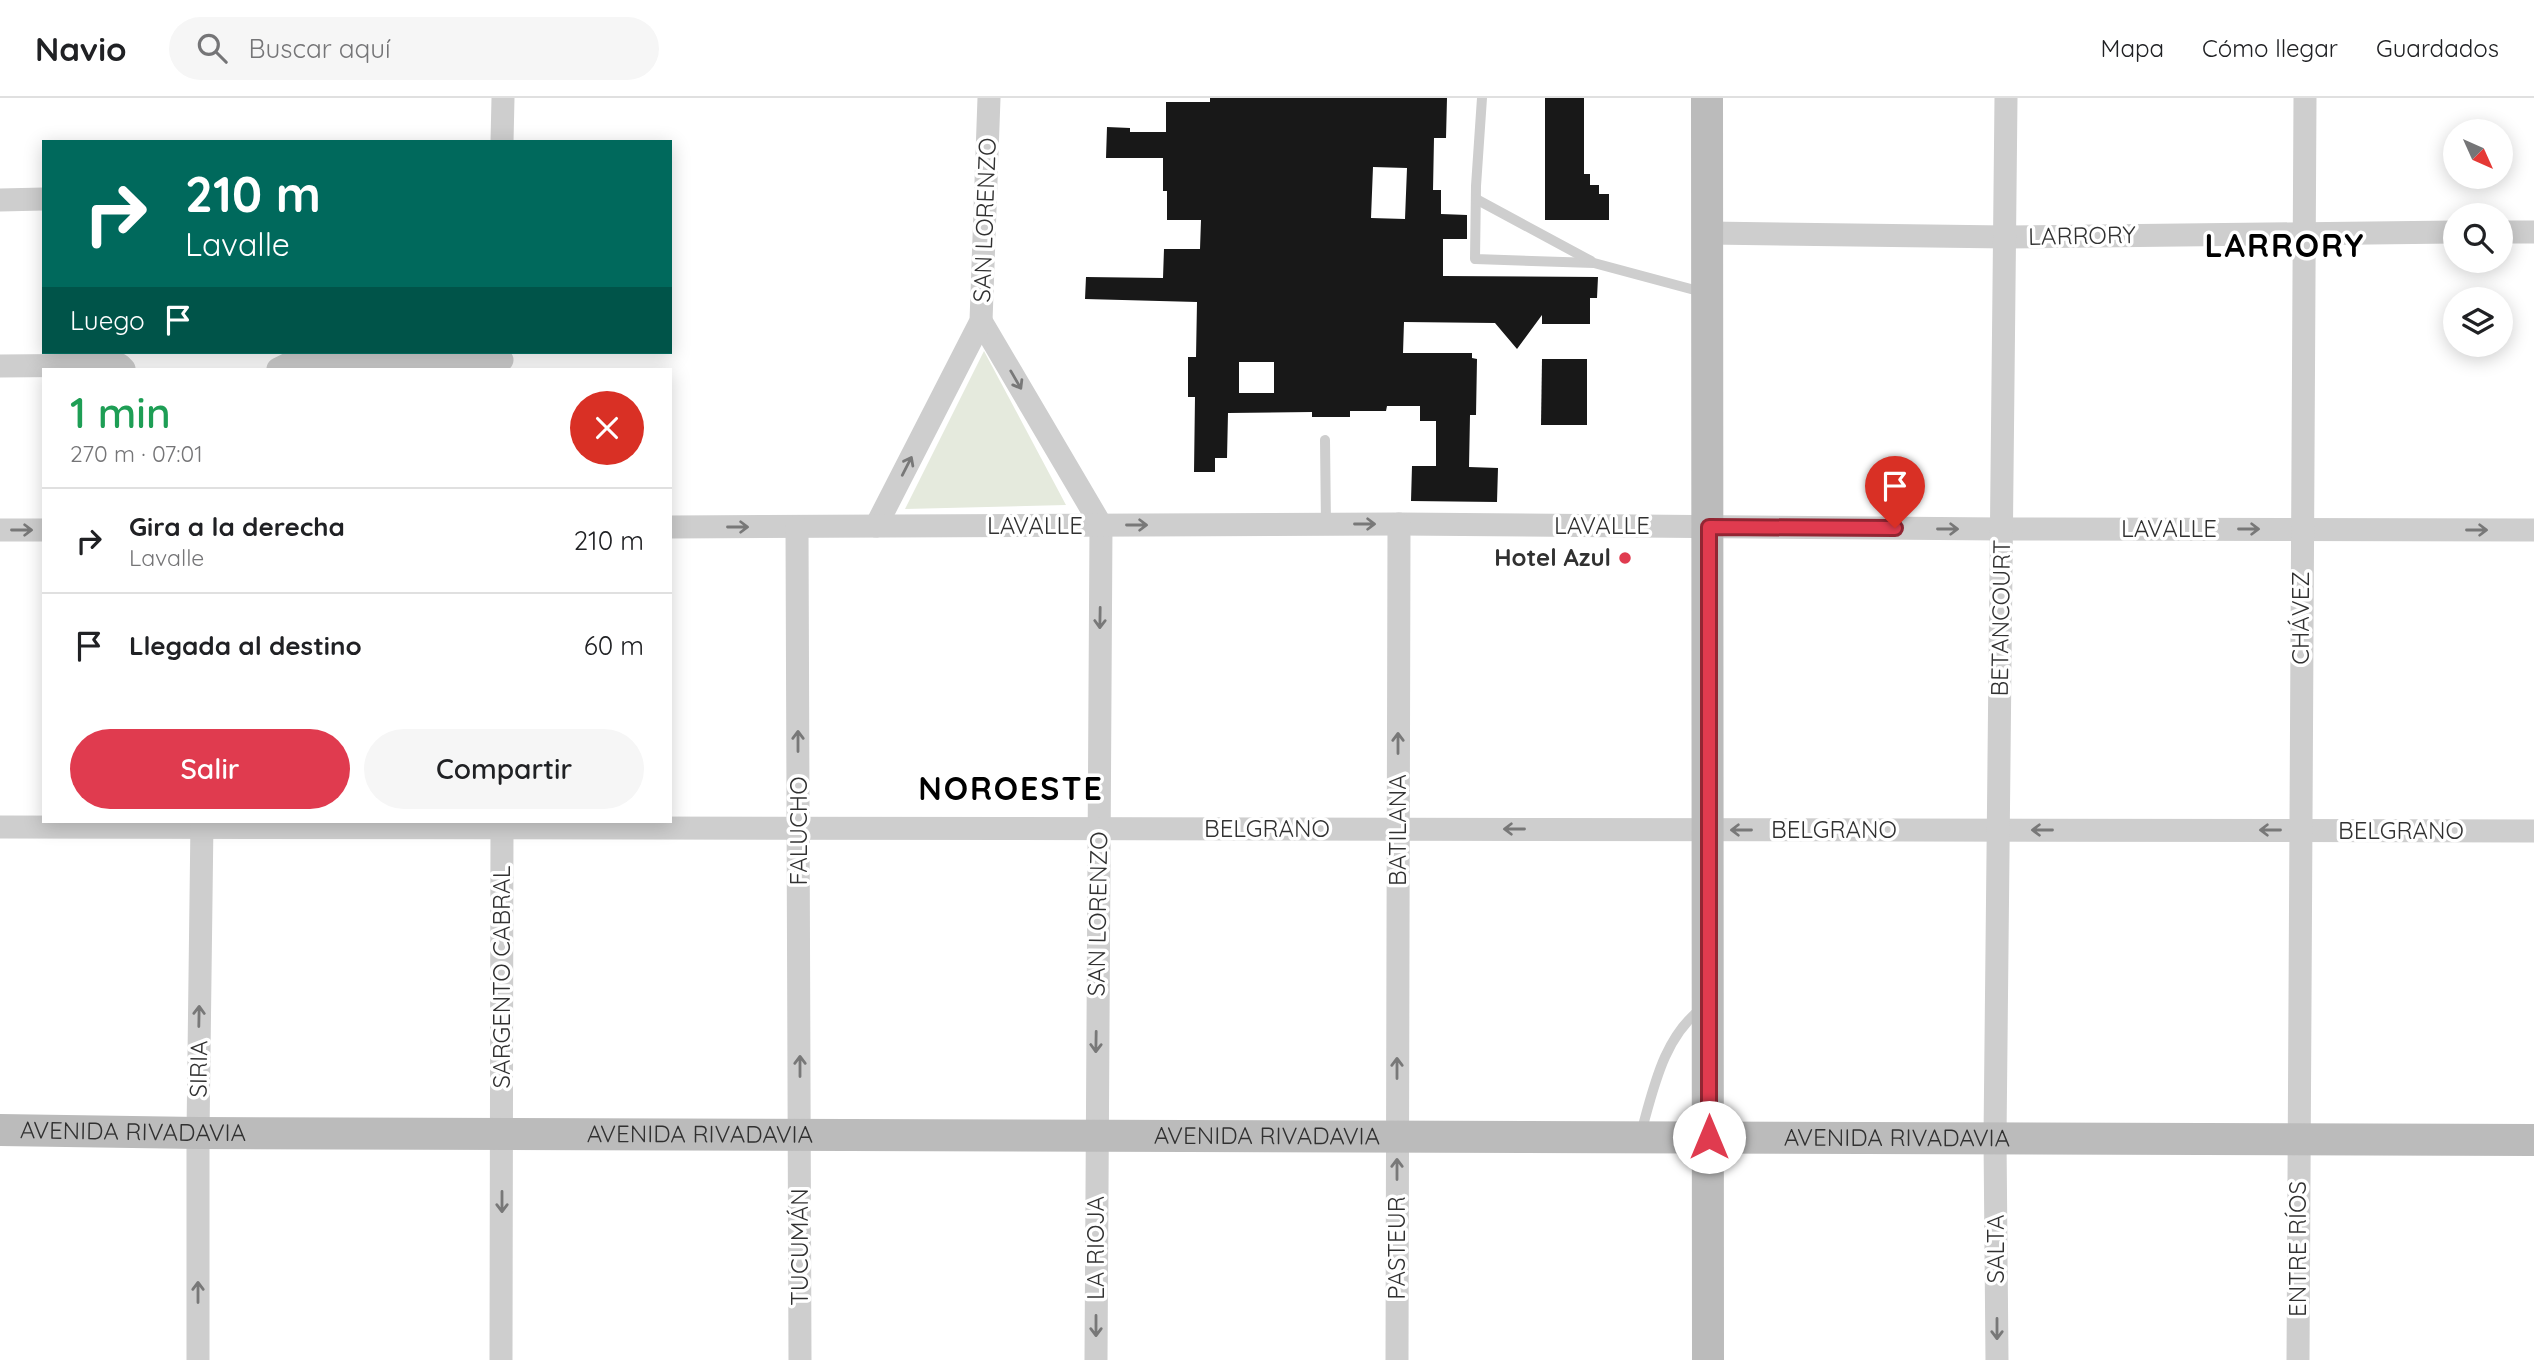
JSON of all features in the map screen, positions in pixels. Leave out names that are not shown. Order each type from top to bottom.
[{"type":"main road","points":[[1707,98],[1708,1360]]},
{"type":"main road","name":"AVENIDA RIVADAVIA","points":[[0,1130],[198,1133],[2534,1140]]},
{"type":"street","points":[[502,140],[503,98]]},
{"type":"street","name":"SAN LORENZO","points":[[876,526],[981,321],[989,98]]},
{"type":"street","name":"BETANCOURT","points":[[1995,1138],[2006,98]]},
{"type":"street","name":"CHÁVEZ","points":[[2298,1139],[2305,98]]},
{"type":"street","points":[[0,200],[42,199]]},
{"type":"street","name":"LARRORY","points":[[1709,233],[2006,237],[2443,232]]},
{"type":"street","points":[[2513,232],[2534,232]]},
{"type":"street","points":[[981,321],[1101,525]]},
{"type":"street","points":[[280,368],[290,363],[502,360]]},
{"type":"street","points":[[0,366],[120,365],[123,368]]},
{"type":"street","name":"LAVALLE","points":[[672,527],[1399,524],[2534,530]]},
{"type":"street","name":"BATILANA","points":[[1396,1136],[1399,524]]},
{"type":"street","name":"SAN LORENZO","points":[[1096,1136],[1101,525]]},
{"type":"street","name":"FALUCHO","points":[[797,527],[800,1135]]},
{"type":"street","points":[[0,530],[42,530]]},
{"type":"street","name":"SIRIA","points":[[198,1360],[202,824]]},
{"type":"street","name":"BELGRANO","points":[[0,827],[502,824],[799,828],[2534,831]]},
{"type":"street","name":"SARGENTO CABRAL","points":[[501,1360],[502,824]]},
{"type":"street","name":"TUCUMÁN","points":[[800,1135],[800,1360]]},
{"type":"street","name":"LA RIOJA","points":[[1096,1136],[1096,1360]]},
{"type":"street","name":"PASTEUR","points":[[1396,1136],[1397,1360]]},
{"type":"street","name":"SALTA","points":[[1995,1138],[1997,1360]]},
{"type":"street","name":"ENTRE RÍOS","points":[[2298,1139],[2298,1360]]},
{"type":"lane","points":[[1482,98],[1475,259],[1594,263]]},
{"type":"lane","points":[[1476,199],[1594,263],[1708,294]]},
{"type":"lane","points":[[1325,440],[1326,525]]},
{"type":"lane","points":[[1640,1137],[1657,1076],[1684,1023],[1709,1003]]},
{"type":"shaded area","points":[[984,351],[1066,505],[905,509]]},
{"type":"building","points":[[1210,98],[1447,98],[1446,138],[1434,138],[1433,190],[1441,190],[1441,214],[1467,215],[1467,239],[1443,239],[1443,276],[1598,277],[1597,298],[1590,298],[1590,324],[1542,324],[1542,315],[1517,349],[1495,323],[1404,322],[1403,353],[1472,353],[1472,358],[1477,359],[1476,415],[1470,415],[1469,467],[1498,468],[1497,502],[1411,501],[1412,466],[1436,466],[1436,421],[1420,421],[1420,406],[1387,406],[1386,411],[1350,411],[1350,417],[1312,417],[1312,412],[1228,413],[1227,458],[1215,458],[1215,472],[1194,472],[1195,397],[1188,397],[1188,357],[1196,357],[1197,302],[1085,299],[1086,277],[1163,278],[1164,249],[1200,249],[1201,220],[1167,220],[1167,191],[1163,191],[1163,158],[1106,158],[1107,127],[1130,128],[1130,132],[1166,132],[1166,102],[1210,102]],"holes":[[[1373,167],[1407,168],[1405,219],[1371,218]],[[1239,362],[1274,362],[1274,393],[1239,393]]]},
{"type":"building","points":[[1545,98],[1584,98],[1584,174],[1590,174],[1590,185],[1599,185],[1599,194],[1609,194],[1609,220],[1545,220]]},
{"type":"building","points":[[1542,359],[1587,359],[1587,425],[1541,425]]},
{"type":"place","name":"Hotel Azul","points":[[1625,558]]},
{"type":"district","name":"LARRORY","points":[[2285,246]]},
{"type":"district","name":"NOROESTE","points":[[1011,789]]},
{"type":"route","points":[[1709,1137],[1709,527],[1895,528]]}]
